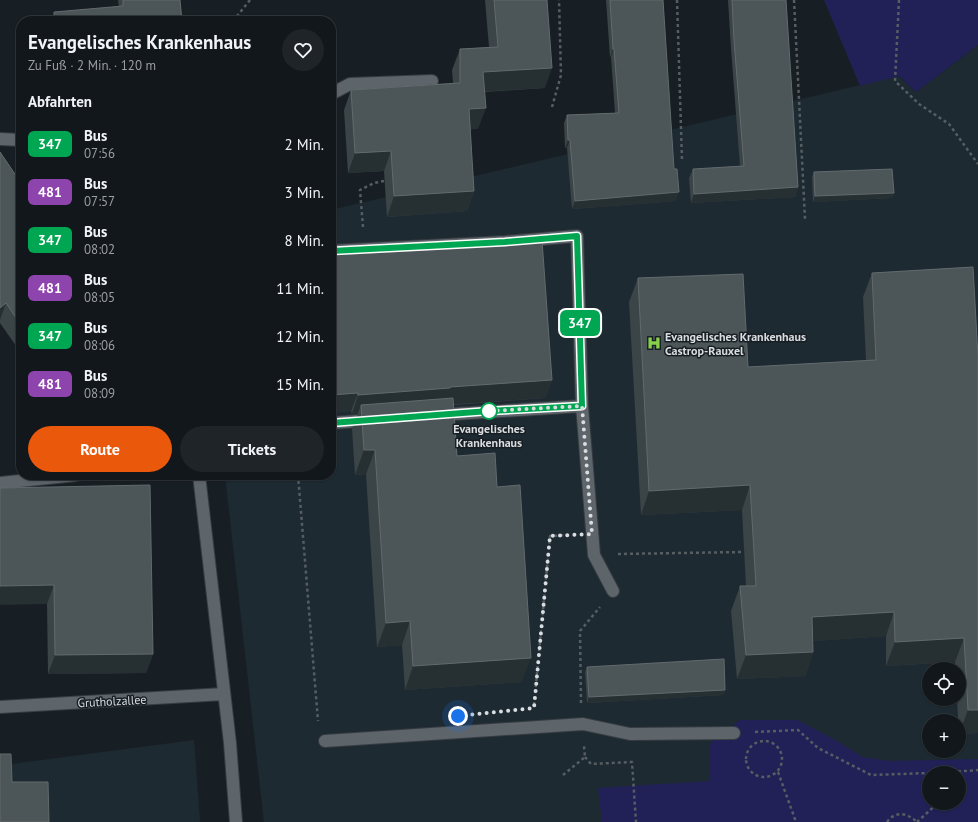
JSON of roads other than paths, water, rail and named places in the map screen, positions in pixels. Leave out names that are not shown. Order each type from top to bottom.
[{"type":"street","points":[[336,91],[350,84],[432,81]]},
{"type":"street","points":[[0,139],[16,140]]},
{"type":"street","points":[[336,251],[577,236],[582,406],[594,555],[613,591]]},
{"type":"street","points":[[426,416],[582,406]]},
{"type":"street","points":[[336,423],[386,419]]},
{"type":"street","points":[[0,483],[28,480]]},
{"type":"street","points":[[200,480],[230,743],[236,822]]},
{"type":"street","name":"Grutholzallee","points":[[0,707],[224,694]]},
{"type":"street","points":[[325,741],[583,724],[630,734],[734,733]]},
{"type":"place","name":"Evangelisches Krankenhaus Castrop-Rauxel","points":[[654,343]]},
{"type":"place","name":"Evangelisches Krankenhaus","points":[[489,411]]}]
